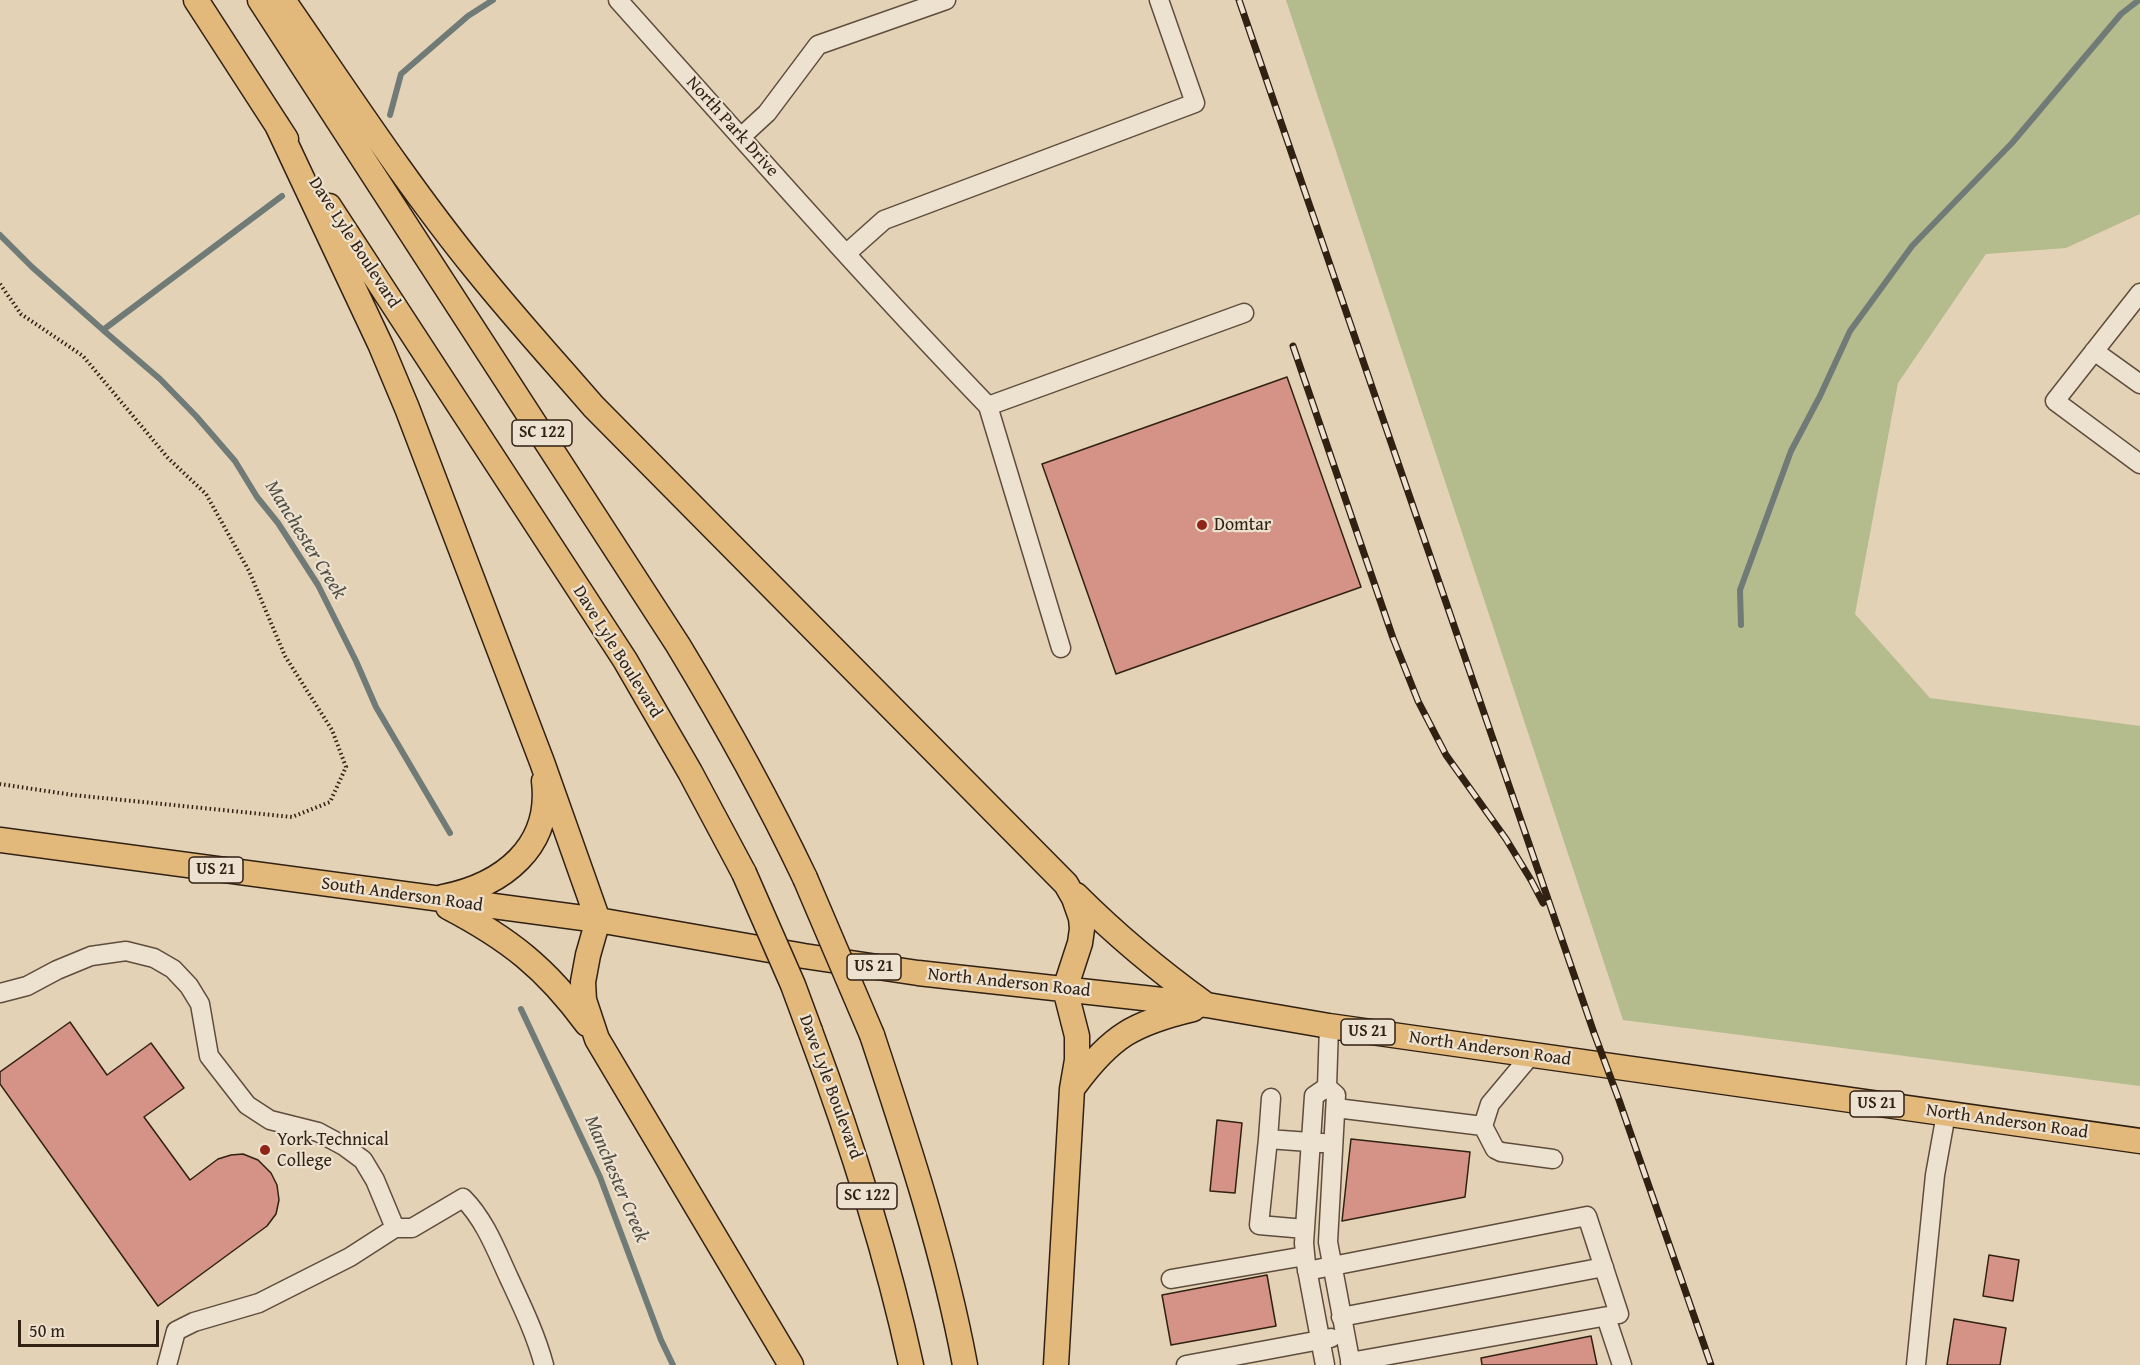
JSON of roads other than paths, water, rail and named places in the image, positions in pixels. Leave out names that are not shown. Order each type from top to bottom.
[{"type":"main road","name":"Dave Lyle Boulevard","points":[[196,0],[625,660],[690,772],[744,873],[793,985],[853,1148],[887,1262],[911,1365]]},
{"type":"main road","name":"SC 122","points":[[260,0],[678,645],[759,786],[805,878],[872,1035],[921,1186],[943,1266],[965,1365]]},
{"type":"main road","points":[[283,0],[462,252],[593,405],[1127,945],[1153,967],[1207,1005]]},
{"type":"main road","points":[[277,125],[381,346],[407,408],[542,762],[598,921],[583,982],[584,1000],[597,1039]]},
{"type":"main road","points":[[432,899],[461,893],[491,881],[512,868],[529,850],[544,809],[545,788],[542,762]]},
{"type":"main road","name":"South Anderson Road","points":[[0,840],[598,921],[804,956]]},
{"type":"main road","points":[[1056,1365],[1072,1089],[1077,1060],[1077,1036],[1065,989],[1080,943],[1082,929],[1074,897],[1066,884]]},
{"type":"main road","points":[[432,899],[500,936],[543,971],[564,993],[597,1039],[791,1365]]},
{"type":"main road","name":"North Anderson Road","points":[[804,956],[918,973],[1207,1005],[1329,1026],[2140,1141]]},
{"type":"main road","points":[[1072,1089],[1101,1052],[1133,1029],[1167,1015],[1207,1005]]},
{"type":"street","name":"North Park Drive","points":[[618,0],[847,252],[885,299],[988,406]]},
{"type":"street","points":[[741,137],[767,113],[818,45],[946,0]]},
{"type":"street","points":[[847,252],[884,220],[1195,103],[1158,0]]},
{"type":"street","points":[[2140,293],[2055,400],[2140,464]]},
{"type":"street","points":[[1061,648],[988,406],[1244,313]]},
{"type":"street","points":[[2094,351],[2140,384]]},
{"type":"street","points":[[0,993],[27,986],[91,956],[126,951],[154,958],[174,969],[189,986],[200,1005],[209,1056],[247,1105],[270,1120],[318,1132],[344,1146],[363,1160],[375,1180],[395,1228]]},
{"type":"street","points":[[1327,1087],[1329,1026]]},
{"type":"street","points":[[1531,1055],[1490,1104],[1483,1126],[1495,1149],[1501,1152],[1553,1159]]},
{"type":"street","points":[[1327,1087],[1336,1095],[1328,1242],[1350,1364],[1613,1315]]},
{"type":"street","points":[[1324,1365],[1306,1263],[1305,1229],[1314,1096],[1327,1087]]},
{"type":"street","points":[[1271,1098],[1259,1226],[1305,1229]]},
{"type":"street","points":[[1336,1108],[1483,1126]]},
{"type":"street","points":[[1916,1365],[1935,1175],[1946,1114]]},
{"type":"street","points":[[1268,1139],[1334,1144]]},
{"type":"street","points":[[167,1365],[176,1331],[194,1322],[259,1303],[350,1257],[395,1228],[412,1228],[463,1198],[474,1209],[490,1236],[529,1320],[544,1365]]},
{"type":"street","points":[[1171,1279],[1306,1263],[1332,1266],[1587,1216],[1604,1267],[1622,1365]]},
{"type":"street","points":[[1341,1317],[1604,1267]]},
{"type":"street","points":[[1186,1365],[1345,1336]]},
{"type":"waterway","points":[[390,115],[401,74],[468,16],[493,0]]},
{"type":"waterway","points":[[1741,625],[1740,590],[1791,451],[1850,331],[1912,246],[2012,143],[2121,14],[2139,0]]},
{"type":"waterway","name":"Manchester Creek","points":[[282,196],[103,330],[160,379],[196,416],[235,461],[257,497],[278,523],[318,585],[376,707],[450,833]]},
{"type":"waterway","name":"Manchester Creek","points":[[0,235],[32,267],[102,329]]},
{"type":"waterway","name":"Manchester Creek","points":[[521,1009],[600,1177],[661,1340],[673,1365]]},
{"type":"railway","points":[[1239,0],[1594,1033],[1711,1365]]},
{"type":"railway","points":[[1293,346],[1393,638],[1418,701],[1446,755],[1506,839],[1543,903]]},
{"type":"place","name":"Domtar","points":[[1202,525]]},
{"type":"place","name":"York Technical College","points":[[265,1150]]}]
